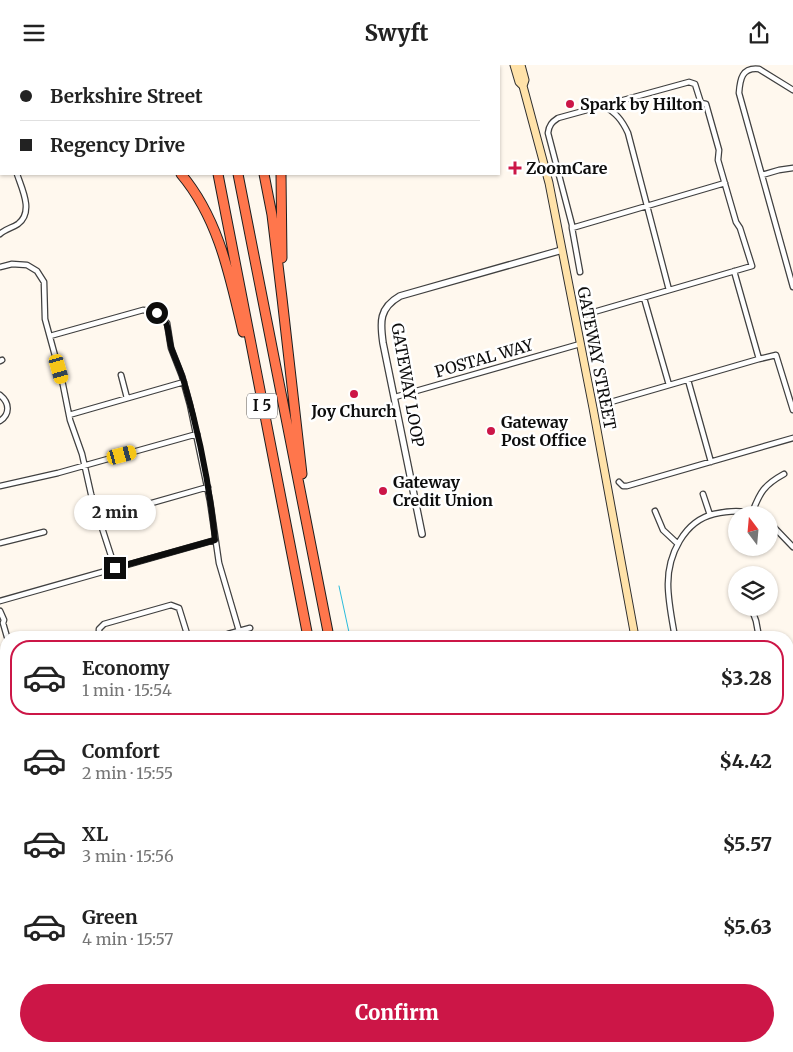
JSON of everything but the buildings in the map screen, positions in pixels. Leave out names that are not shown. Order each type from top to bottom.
[{"type":"highway","points":[[182,175],[200,201],[216,233],[245,337],[252,355]]},
{"type":"highway","name":"I 5","points":[[218,175],[307,631]]},
{"type":"highway","name":"I 5","points":[[238,175],[328,631]]},
{"type":"highway","points":[[264,175],[272,215],[302,465],[303,502]]},
{"type":"highway","points":[[280,175],[282,299]]},
{"type":"main road","name":"GATEWAY STREET","points":[[514,65],[519,82],[523,86],[548,176],[634,631]]},
{"type":"main road","name":"GATEWAY STREET","points":[[521,65],[525,80],[523,86]]},
{"type":"street","points":[[793,90],[759,69],[754,68],[744,72],[739,84],[740,102],[793,287]]},
{"type":"street","points":[[580,271],[570,214],[548,133],[552,121],[689,82],[695,84],[701,103],[706,104],[719,150],[718,161],[736,222],[740,228],[752,266],[587,314]]},
{"type":"street","points":[[604,106],[618,117],[628,133],[670,290]]},
{"type":"street","points":[[762,175],[793,168]]},
{"type":"street","points":[[0,234],[18,225],[26,212],[17,175]]},
{"type":"street","points":[[572,228],[725,183]]},
{"type":"street","name":"GATEWAY LOOP","points":[[422,534],[381,323],[382,316],[393,300],[400,296],[562,249]]},
{"type":"street","points":[[0,267],[20,264],[28,265],[37,271],[44,282],[43,310],[69,415],[115,568]]},
{"type":"street","points":[[734,271],[759,359]]},
{"type":"street","points":[[644,297],[669,385]]},
{"type":"street","points":[[50,336],[139,311],[154,311],[162,316],[167,323],[171,348],[184,383],[197,435],[208,487],[221,572],[239,631],[250,628]]},
{"type":"street","name":"POSTAL WAY","points":[[395,397],[580,344]]},
{"type":"street","points":[[604,404],[776,355],[793,410]]},
{"type":"street","points":[[121,375],[127,398]]},
{"type":"street","points":[[688,380],[711,462]]},
{"type":"street","points":[[69,415],[184,383]]},
{"type":"street","points":[[0,395],[7,403],[10,415],[0,421]]},
{"type":"street","points":[[0,486],[48,476],[197,435]]},
{"type":"street","points":[[619,482],[623,486],[627,486],[793,438]]},
{"type":"street","points":[[756,506],[764,487],[784,474]]},
{"type":"street","points":[[99,517],[208,487]]},
{"type":"street","points":[[703,495],[710,515]]},
{"type":"street","points":[[655,511],[663,530],[678,544]]},
{"type":"street","points":[[674,631],[668,584],[671,560],[678,544],[696,523],[710,515],[728,512]]},
{"type":"street","points":[[778,529],[791,540],[793,547]]},
{"type":"street","points":[[0,543],[44,531]]},
{"type":"street","points":[[0,601],[215,540]]},
{"type":"street","points":[[99,631],[104,624],[174,605],[180,611],[186,631]]},
{"type":"street","points":[[0,611],[4,620],[1,622]]},
{"type":"street","points":[[754,616],[758,631]]},
{"type":"waterway","points":[[339,586],[349,631]]},
{"type":"place","name":"Spark by Hilton","points":[[570,104]]},
{"type":"place","name":"ZoomCare","points":[[515,168]]},
{"type":"place","name":"Joy Church","points":[[354,394]]},
{"type":"place","name":"Gateway Post Office","points":[[491,431]]},
{"type":"place","name":"Gateway Credit Union","points":[[383,491]]},
{"type":"route","points":[[115,568],[215,540],[210,501],[190,405],[182,376],[171,348],[167,323],[157,313]]}]
